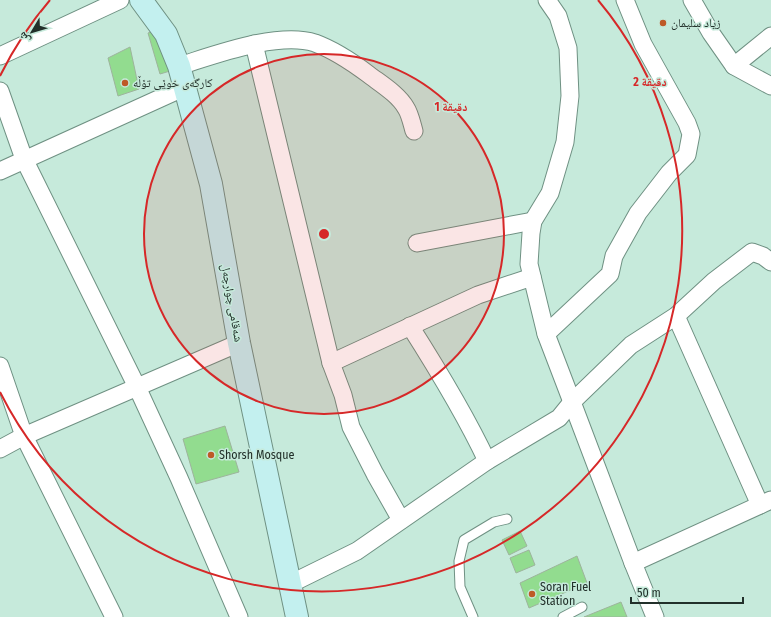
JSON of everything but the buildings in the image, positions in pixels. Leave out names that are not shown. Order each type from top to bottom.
[{"type":"main road","name":"شەقامی چوارچەل","points":[[141,0],[166,34],[179,66],[186,87],[211,184],[239,343],[297,617]]},
{"type":"street","points":[[0,56],[120,0]]},
{"type":"street","points":[[547,0],[558,16],[568,48],[570,96],[564,142],[550,193],[533,221],[530,264],[532,277],[546,334],[632,563],[655,617]]},
{"type":"street","points":[[546,334],[610,274],[614,256],[638,213],[669,173],[686,155],[691,134],[687,123],[643,44],[625,0]]},
{"type":"street","points":[[692,0],[711,33],[734,66],[771,86]]},
{"type":"street","points":[[734,66],[771,36]]},
{"type":"street","points":[[179,66],[254,44],[290,39],[314,43],[332,50],[392,92],[407,108],[414,131]]},
{"type":"street","points":[[254,44],[331,363],[343,395],[351,427],[401,520]]},
{"type":"street","points":[[0,170],[186,87]]},
{"type":"street","points":[[0,92],[24,159],[137,387],[179,478],[239,617]]},
{"type":"street","points":[[417,243],[533,221]]},
{"type":"street","points":[[290,584],[357,551],[488,461],[558,418],[572,402],[631,345],[676,316],[714,281],[752,252],[763,256],[771,262]]},
{"type":"street","points":[[331,363],[478,295],[532,277]]},
{"type":"street","points":[[632,563],[765,503],[676,316]]},
{"type":"street","points":[[410,326],[453,396],[488,461]]},
{"type":"street","points":[[0,449],[24,436],[239,343]]},
{"type":"street","points":[[0,366],[24,436],[98,589],[114,617]]},
{"type":"lane","points":[[472,617],[460,587],[459,561],[464,540],[494,522],[508,519]]},
{"type":"lane","points":[[563,617],[582,607]]},
{"type":"place","name":"زياد سليمان","points":[[663,23]]},
{"type":"place","name":"کارگەی خوێی تۆڵە","points":[[125,83]]},
{"type":"place","name":"Shorsh Mosque","points":[[211,455]]},
{"type":"place","name":"Soran Fuel Station","points":[[532,594]]}]
